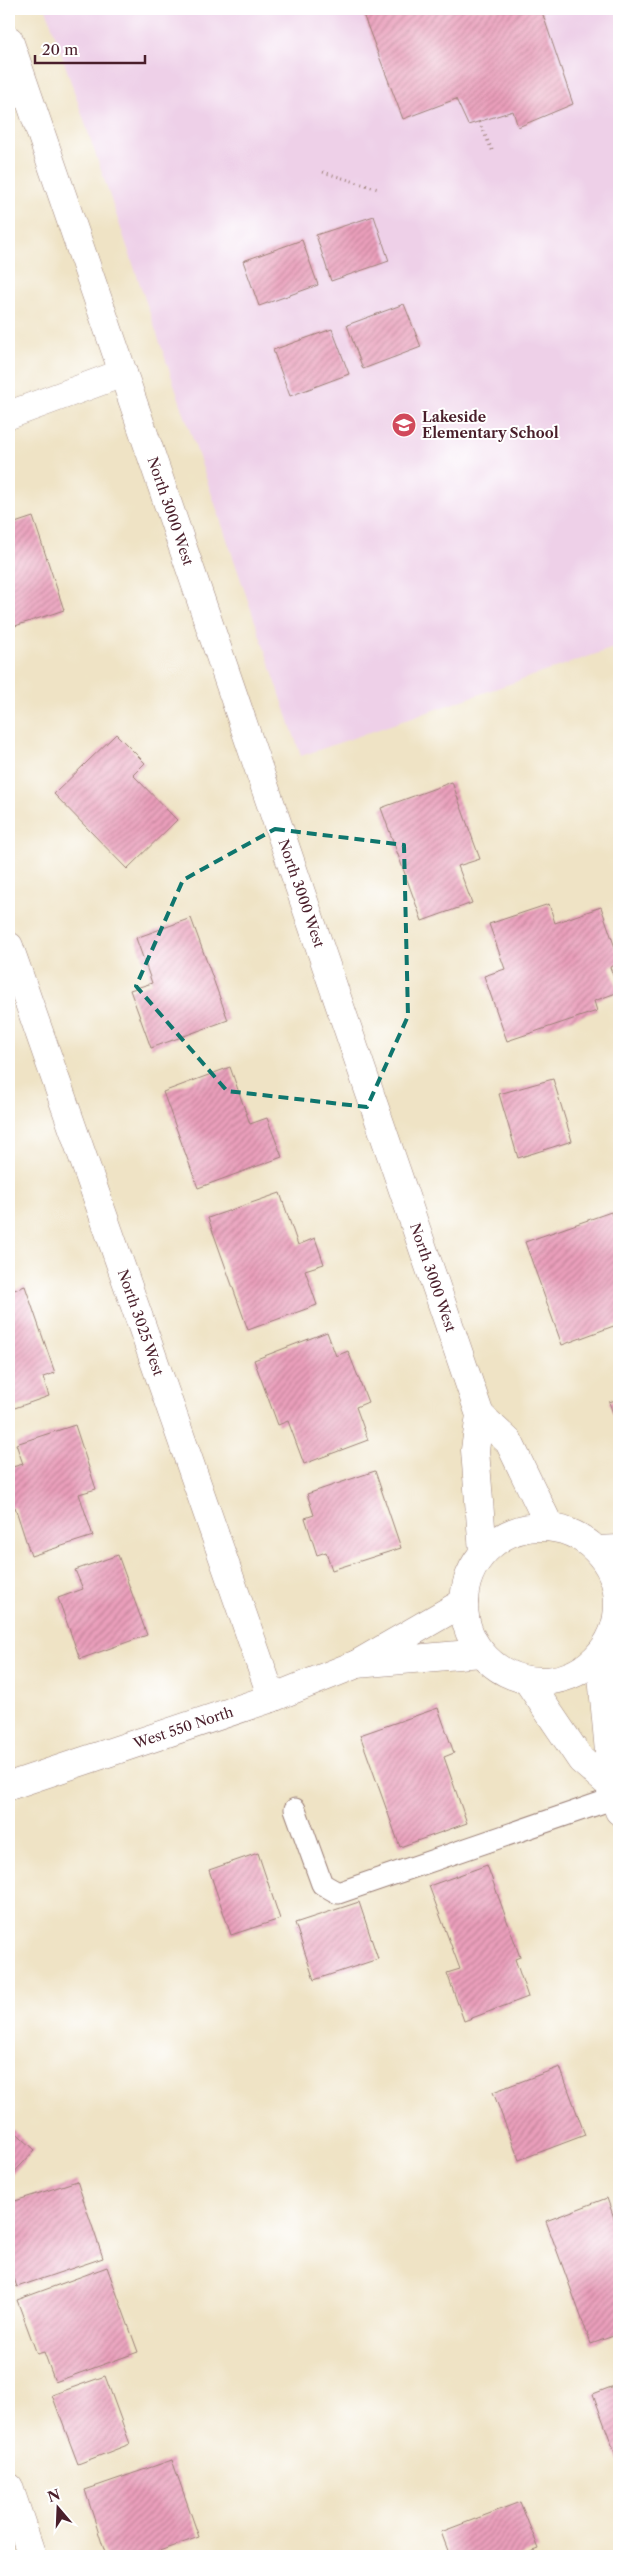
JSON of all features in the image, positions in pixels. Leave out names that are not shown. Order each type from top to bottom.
[{"type":"main road","name":"North 3000 West","points":[[9,40],[480,1415],[475,1450],[483,1552]]},
{"type":"main road","points":[[9,415],[123,373]]},
{"type":"main road","name":"North 3025 West","points":[[9,946],[272,1698]]},
{"type":"main road","name":"North 3000 West","points":[[480,1415],[509,1442],[550,1527]]},
{"type":"main road","points":[[550,1527],[576,1534],[608,1550],[619,1604],[614,1631],[600,1654],[579,1671],[547,1682],[527,1680],[502,1670],[482,1653],[468,1630],[464,1602],[469,1575],[483,1552],[505,1536],[523,1529],[550,1527]]},
{"type":"main road","name":"West 550 North","points":[[9,1786],[272,1698],[357,1664],[464,1602]]},
{"type":"main road","name":"West 550 North","points":[[357,1664],[482,1653]]},
{"type":"main road","points":[[600,1654],[614,1798]]},
{"type":"main road","points":[[527,1680],[581,1760],[614,1798]]},
{"type":"main road","points":[[9,2486],[32,2556]]},
{"type":"lane","points":[[295,1809],[322,1884],[338,1893],[614,1798]]},
{"type":"path","points":[[479,122],[493,152]]},
{"type":"path","points":[[323,172],[378,188]]},
{"type":"highlighted area","points":[[275,829],[404,845],[408,1016],[367,1107],[227,1091],[136,986],[183,880]]},
{"type":"shaded area","name":"Lakeside Elementary School","points":[[46,9],[619,9],[619,646],[301,756]]},
{"type":"building","points":[[361,9],[541,9],[573,104],[518,127],[513,111],[468,125],[456,99],[403,119]]},
{"type":"building","points":[[374,216],[389,261],[331,281],[316,235]]},
{"type":"building","points":[[302,240],[318,285],[259,306],[243,261]]},
{"type":"building","points":[[404,304],[421,347],[363,369],[347,325]]},
{"type":"building","points":[[332,329],[349,374],[290,396],[273,350]]},
{"type":"building","points":[[33,517],[64,610],[9,628],[9,525]]},
{"type":"building","points":[[116,734],[145,763],[133,775],[177,820],[127,869],[54,794]]},
{"type":"building","points":[[452,782],[480,859],[458,866],[472,903],[422,921],[381,808]]},
{"type":"building","points":[[549,904],[555,923],[601,907],[619,959],[619,964],[610,967],[619,992],[594,1001],[597,1011],[507,1041],[484,976],[505,969],[489,924]]},
{"type":"building","points":[[191,918],[228,1020],[151,1048],[130,990],[152,983],[136,938]]},
{"type":"building","points":[[230,1067],[250,1124],[267,1118],[282,1157],[198,1188],[163,1092]]},
{"type":"building","points":[[553,1079],[572,1141],[518,1158],[499,1094]]},
{"type":"building","points":[[280,1193],[298,1245],[315,1238],[324,1264],[305,1270],[317,1305],[248,1330],[208,1218]]},
{"type":"building","points":[[611,1212],[619,1236],[619,1324],[562,1345],[525,1242]]},
{"type":"building","points":[[25,1286],[55,1373],[43,1377],[49,1396],[9,1410],[9,1292]]},
{"type":"building","points":[[327,1332],[336,1356],[348,1351],[368,1402],[356,1407],[368,1440],[304,1464],[288,1421],[278,1425],[254,1360]]},
{"type":"building","points":[[619,1399],[619,1431],[609,1402]]},
{"type":"building","points":[[75,1425],[96,1489],[79,1494],[93,1536],[31,1556],[15,1507],[9,1509],[9,1468],[23,1464],[16,1444]]},
{"type":"building","points":[[375,1471],[401,1548],[332,1570],[326,1552],[317,1555],[305,1518],[314,1515],[307,1494]]},
{"type":"building","points":[[118,1555],[147,1635],[80,1659],[58,1598],[83,1589],[75,1570]]},
{"type":"building","points":[[438,1708],[454,1753],[444,1757],[467,1823],[400,1847],[360,1735]]},
{"type":"building","points":[[258,1853],[280,1919],[231,1935],[209,1870]]},
{"type":"building","points":[[487,1865],[520,1957],[515,1959],[528,1997],[464,2021],[447,1973],[460,1969],[429,1886]]},
{"type":"building","points":[[359,1902],[378,1959],[314,1980],[295,1923]]},
{"type":"building","points":[[560,2067],[585,2135],[519,2160],[493,2092]]},
{"type":"building","points":[[9,2126],[35,2150],[9,2178]]},
{"type":"building","points":[[77,2181],[103,2258],[17,2287],[9,2264],[9,2203]]},
{"type":"building","points":[[607,2198],[619,2232],[619,2334],[591,2344],[546,2221]]},
{"type":"building","points":[[107,2267],[138,2352],[55,2382],[44,2352],[37,2354],[17,2300]]},
{"type":"building","points":[[105,2376],[130,2444],[78,2464],[52,2395]]},
{"type":"building","points":[[619,2384],[619,2464],[593,2394]]},
{"type":"building","points":[[172,2460],[199,2537],[145,2556],[106,2556],[85,2490]]},
{"type":"building","points":[[520,2502],[539,2549],[520,2556],[450,2556],[441,2532]]},
{"type":"place","name":"Lakeside Elementary School","points":[[404,425]]}]
